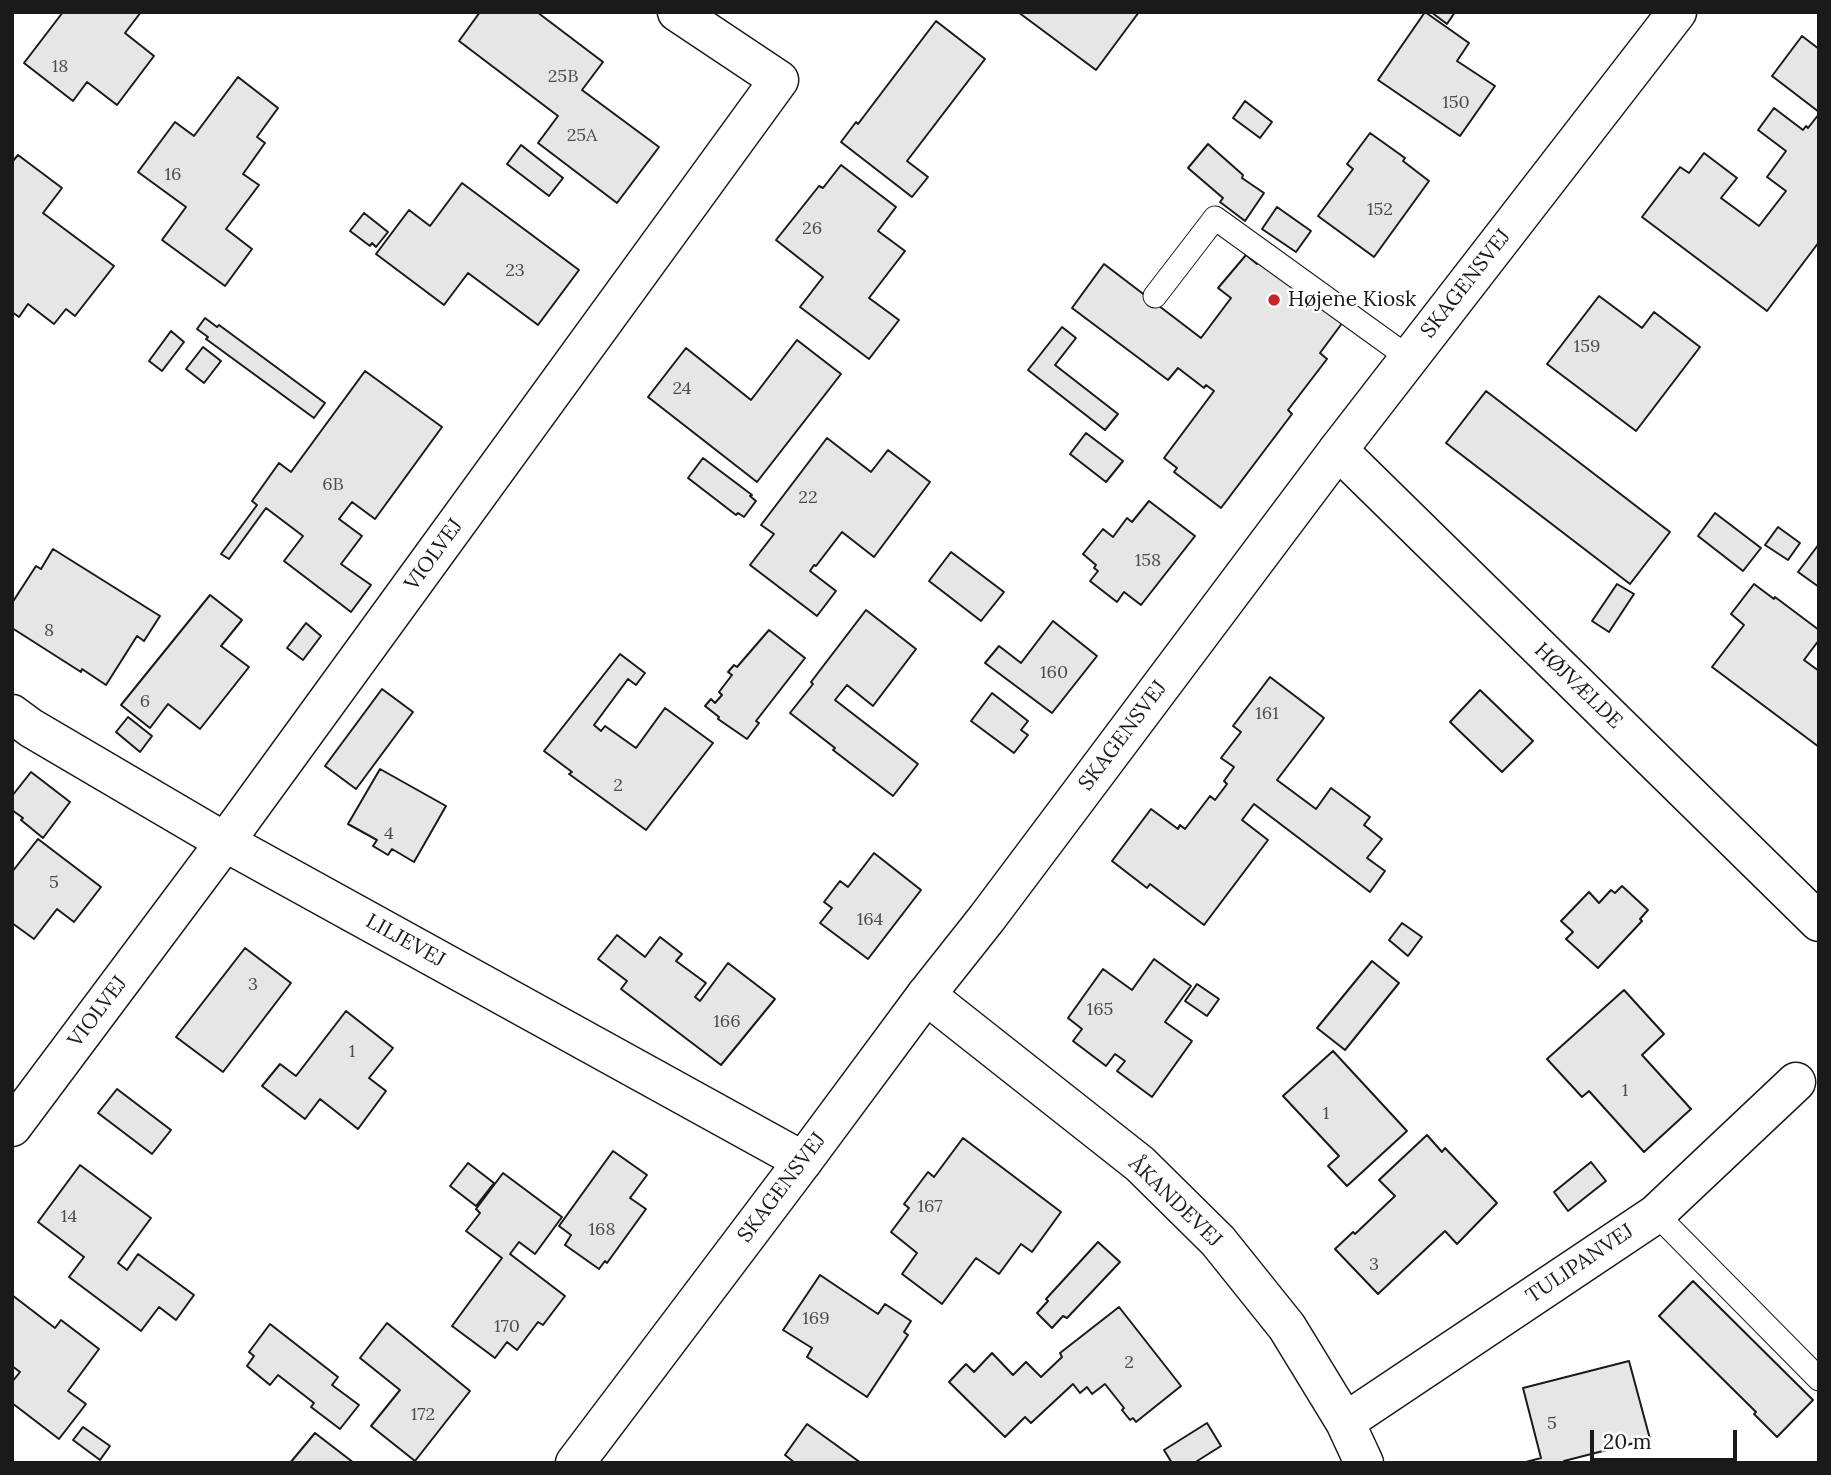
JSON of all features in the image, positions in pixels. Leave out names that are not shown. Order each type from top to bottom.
[{"type":"street","name":"VIOLVEJ","points":[[12,1127],[225,842],[779,80],[677,12]]},
{"type":"street","name":"SKAGENSVEJ","points":[[575,1463],[1338,450],[1677,12]]},
{"type":"street","name":"HØJVÆLDE","points":[[1338,450],[1819,922]]},
{"type":"street","name":"LILJEVEJ","points":[[12,714],[31,728],[225,842],[803,1161]]},
{"type":"street","name":"ÅKANDEVEJ","points":[[926,995],[1140,1164],[1218,1241],[1287,1327],[1345,1422],[1364,1463]]},
{"type":"street","name":"TULIPANVEJ","points":[[1345,1422],[1656,1214],[1796,1082]]},
{"type":"lane","points":[[1154,296],[1215,218],[1409,358]]},
{"type":"lane","points":[[1656,1214],[1819,1379]]},
{"type":"building","points":[[63,12],[141,12],[125,33],[154,56],[117,105],[87,82],[73,101],[24,63]]},
{"type":"building","points":[[480,12],[537,12],[603,62],[582,90],[659,147],[617,203],[538,143],[558,116],[459,41]]},
{"type":"building","points":[[1018,12],[1139,12],[1096,70]]},
{"type":"building","points":[[1425,12],[1469,43],[1457,61],[1495,86],[1460,136],[1378,80]]},
{"type":"building","points":[[1431,12],[1455,12],[1447,24]]},
{"type":"building","points":[[936,21],[985,59],[907,161],[928,177],[912,197],[841,142],[856,122],[858,124]]},
{"type":"building","points":[[1802,36],[1819,49],[1819,112],[1772,76]]},
{"type":"building","points":[[238,77],[278,108],[257,137],[265,143],[243,174],[259,185],[226,229],[252,249],[225,286],[162,240],[186,207],[138,172],[175,122],[194,136]]},
{"type":"building","points":[[1245,101],[1272,122],[1260,138],[1233,118]]},
{"type":"building","points":[[1774,108],[1803,130],[1806,126],[1808,128],[1819,114],[1819,242],[1767,311],[1642,217],[1680,167],[1689,173],[1704,153],[1737,178],[1721,198],[1759,226],[1786,191],[1767,177],[1786,151],[1758,130]]},
{"type":"building","points":[[1370,133],[1405,158],[1403,161],[1429,181],[1374,257],[1318,216],[1353,169],[1347,164]]},
{"type":"building","points":[[1208,144],[1243,175],[1242,178],[1264,193],[1245,221],[1220,202],[1223,198],[1188,168]]},
{"type":"building","points":[[521,145],[563,178],[549,196],[507,164]]},
{"type":"building","points":[[18,155],[62,188],[43,213],[114,266],[75,316],[66,309],[54,324],[28,304],[19,317],[12,312],[12,162]]},
{"type":"building","points":[[841,165],[896,207],[878,231],[905,251],[869,298],[899,320],[869,359],[800,307],[823,277],[776,240],[819,186],[823,188]]},
{"type":"building","points":[[462,183],[579,270],[538,325],[468,273],[444,305],[376,254],[409,210],[430,226]]},
{"type":"building","points":[[1277,207],[1311,231],[1296,252],[1262,229]]},
{"type":"building","points":[[364,213],[388,232],[376,247],[372,243],[370,246],[350,231]]},
{"type":"building","points":[[1246,255],[1257,264],[1260,260],[1343,322],[1320,353],[1327,359],[1288,410],[1292,414],[1221,508],[1174,472],[1177,468],[1164,458],[1214,391],[1206,385],[1204,388],[1178,368],[1168,380],[1072,308],[1104,264],[1201,338],[1231,298],[1218,288]]},
{"type":"building","points":[[1599,296],[1642,328],[1654,312],[1700,347],[1636,431],[1547,364]]},
{"type":"building","points":[[205,318],[217,327],[219,325],[325,403],[314,418],[206,339],[208,337],[197,329]]},
{"type":"building","points":[[1062,327],[1076,338],[1055,365],[1118,414],[1105,430],[1028,370]]},
{"type":"building","points":[[171,331],[184,342],[162,371],[149,361]]},
{"type":"building","points":[[797,340],[841,374],[757,482],[648,397],[686,348],[751,400]]},
{"type":"building","points":[[203,347],[221,361],[204,383],[186,369]]},
{"type":"building","points":[[365,371],[442,427],[375,519],[352,502],[339,519],[362,536],[341,564],[371,585],[351,612],[284,561],[303,536],[266,508],[229,559],[221,554],[257,505],[252,501],[279,463],[291,472]]},
{"type":"building","points":[[1486,391],[1670,532],[1630,584],[1446,443]]},
{"type":"building","points":[[1086,433],[1123,461],[1106,482],[1070,454]]},
{"type":"building","points":[[827,438],[871,472],[888,450],[930,482],[874,557],[842,532],[816,566],[814,565],[810,571],[836,591],[817,616],[750,565],[774,534],[761,525]]},
{"type":"building","points":[[703,458],[752,495],[750,496],[756,501],[744,517],[738,513],[736,515],[688,478]]},
{"type":"building","points":[[1149,501],[1195,536],[1141,605],[1124,592],[1117,602],[1090,581],[1098,571],[1094,568],[1096,565],[1083,554],[1103,529],[1113,537],[1127,518],[1132,522]]},
{"type":"building","points":[[1715,513],[1761,548],[1743,571],[1698,536]]},
{"type":"building","points":[[1778,527],[1800,543],[1788,560],[1765,545]]},
{"type":"building","points":[[1819,544],[1819,587],[1798,572]]},
{"type":"building","points":[[53,549],[160,616],[144,641],[137,636],[106,685],[12,628],[12,603],[36,566],[41,569]]},
{"type":"building","points":[[951,552],[1004,592],[981,621],[929,581]]},
{"type":"building","points":[[1617,584],[1634,594],[1609,632],[1592,621]]},
{"type":"building","points":[[1754,584],[1819,630],[1819,640],[1804,660],[1819,671],[1819,747],[1712,667],[1744,625],[1731,614]]},
{"type":"building","points":[[210,595],[242,620],[221,646],[249,667],[200,729],[168,704],[150,728],[121,705]]},
{"type":"building","points":[[866,610],[916,649],[873,706],[847,685],[835,700],[918,764],[893,796],[790,713]]},
{"type":"building","points":[[1053,621],[1097,656],[1052,713],[985,663],[999,646],[1021,663]]},
{"type":"building","points":[[306,623],[321,636],[303,660],[287,648]]},
{"type":"building","points":[[769,630],[805,658],[756,721],[759,723],[747,739],[718,719],[719,717],[705,706],[711,699],[715,703],[722,695],[719,692],[732,675],[728,672],[734,665],[737,667]]},
{"type":"building","points":[[620,654],[645,673],[636,685],[628,679],[594,725],[601,731],[605,726],[636,748],[665,708],[713,743],[646,830],[569,774],[572,772],[544,751]]},
{"type":"building","points":[[1270,677],[1324,718],[1277,780],[1316,809],[1331,788],[1370,817],[1364,825],[1382,839],[1367,858],[1385,871],[1370,892],[1254,804],[1242,820],[1268,840],[1204,925],[1150,884],[1147,888],[1112,861],[1151,809],[1178,829],[1180,825],[1185,829],[1210,796],[1215,800],[1227,784],[1224,781],[1234,767],[1221,758],[1241,732],[1233,726]]},
{"type":"building","points":[[382,689],[413,712],[356,789],[325,766]]},
{"type":"building","points":[[1480,690],[1533,741],[1502,772],[1450,722]]},
{"type":"building","points":[[992,693],[1028,721],[1021,730],[1028,735],[1014,753],[971,721]]},
{"type":"building","points":[[128,717],[152,736],[140,752],[116,732]]},
{"type":"building","points":[[380,769],[446,806],[414,862],[392,849],[388,855],[373,846],[377,840],[348,824]]},
{"type":"building","points":[[31,772],[70,802],[43,838],[12,810],[12,796]]},
{"type":"building","points":[[38,839],[101,887],[74,922],[57,909],[34,939],[12,923],[12,872]]},
{"type":"building","points":[[874,853],[921,890],[868,959],[820,923],[832,908],[824,902],[840,881],[848,887]]},
{"type":"building","points":[[1622,886],[1648,910],[1640,919],[1642,921],[1598,968],[1566,939],[1573,932],[1561,921],[1589,892],[1599,903],[1611,890],[1615,893]]},
{"type":"building","points":[[1402,923],[1422,937],[1408,956],[1389,940]]},
{"type":"building","points":[[617,935],[645,957],[660,937],[682,954],[676,961],[706,983],[695,997],[700,1001],[728,963],[775,999],[721,1065],[621,989],[627,981],[598,959]]},
{"type":"building","points":[[245,948],[291,983],[223,1072],[176,1037]]},
{"type":"building","points":[[1154,959],[1191,986],[1165,1022],[1192,1041],[1152,1097],[1117,1071],[1125,1061],[1115,1054],[1106,1066],[1073,1041],[1082,1029],[1068,1018],[1103,969],[1132,990]]},
{"type":"building","points":[[1372,961],[1399,983],[1345,1050],[1317,1028]]},
{"type":"building","points":[[1197,984],[1219,999],[1207,1016],[1185,1001]]},
{"type":"building","points":[[1624,990],[1664,1034],[1642,1055],[1691,1109],[1644,1152],[1589,1091],[1582,1097],[1547,1059]]},
{"type":"building","points":[[346,1011],[393,1048],[369,1078],[386,1091],[358,1129],[320,1099],[305,1119],[262,1086],[280,1064],[296,1076]]},
{"type":"building","points":[[1333,1051],[1407,1131],[1347,1186],[1328,1166],[1339,1156],[1283,1096]]},
{"type":"building","points":[[117,1089],[171,1130],[152,1154],[98,1113]]},
{"type":"building","points":[[1427,1135],[1442,1152],[1445,1148],[1497,1203],[1457,1244],[1445,1231],[1378,1294],[1335,1249],[1395,1196],[1379,1180]]},
{"type":"building","points":[[963,1138],[1061,1212],[1032,1252],[1021,1244],[999,1274],[976,1258],[942,1304],[902,1274],[917,1253],[891,1232],[909,1208],[904,1204],[928,1172],[934,1177]]},
{"type":"building","points":[[613,1151],[647,1175],[630,1198],[646,1209],[607,1263],[605,1261],[599,1269],[565,1245],[571,1235],[559,1226]]},
{"type":"building","points":[[1591,1162],[1606,1181],[1568,1211],[1554,1192]]},
{"type":"building","points":[[468,1163],[494,1183],[476,1206],[450,1186]]},
{"type":"building","points":[[80,1165],[151,1218],[118,1263],[127,1270],[138,1254],[194,1295],[176,1320],[159,1307],[141,1331],[69,1277],[84,1257],[38,1222]]},
{"type":"building","points":[[503,1173],[562,1217],[535,1254],[519,1242],[510,1254],[565,1296],[543,1325],[538,1322],[517,1350],[507,1342],[495,1358],[452,1326],[502,1258],[466,1231],[480,1213],[476,1209]]},
{"type":"building","points":[[1098,1242],[1120,1262],[1067,1318],[1063,1316],[1052,1328],[1037,1313],[1048,1301],[1046,1299]]},
{"type":"building","points":[[820,1275],[878,1314],[885,1304],[911,1321],[904,1332],[908,1335],[867,1397],[807,1357],[812,1348],[783,1330]]},
{"type":"building","points":[[1693,1281],[1813,1400],[1777,1437],[1754,1414],[1756,1412],[1659,1316]]},
{"type":"building","points":[[12,1295],[55,1328],[61,1320],[99,1349],[68,1391],[86,1404],[59,1439],[12,1403],[12,1382],[20,1372],[12,1366]]},
{"type":"building","points":[[1119,1307],[1181,1386],[1136,1422],[1133,1418],[1130,1420],[1105,1384],[1092,1394],[1087,1387],[1080,1393],[1073,1384],[1031,1423],[1025,1417],[1005,1437],[949,1382],[966,1364],[974,1372],[992,1353],[1013,1375],[1026,1362],[1041,1377],[1062,1357],[1060,1353]]},
{"type":"building","points":[[387,1323],[470,1391],[415,1461],[371,1426],[400,1390],[360,1358]]},
{"type":"building","points":[[270,1324],[338,1377],[332,1385],[359,1405],[340,1429],[311,1407],[314,1403],[278,1375],[270,1385],[247,1366],[254,1356],[249,1352]]},
{"type":"building","points":[[1629,1361],[1650,1439],[1564,1461],[1565,1463],[1522,1463],[1541,1458],[1523,1388]]},
{"type":"building","points":[[1207,1423],[1221,1446],[1194,1463],[1172,1463],[1164,1450]]},
{"type":"building","points":[[807,1424],[861,1463],[795,1463],[785,1455]]},
{"type":"building","points":[[83,1427],[110,1446],[100,1460],[73,1440]]},
{"type":"building","points":[[315,1433],[354,1463],[290,1463]]},
{"type":"place","name":"Højene Kiosk","points":[[1274,300]]}]
